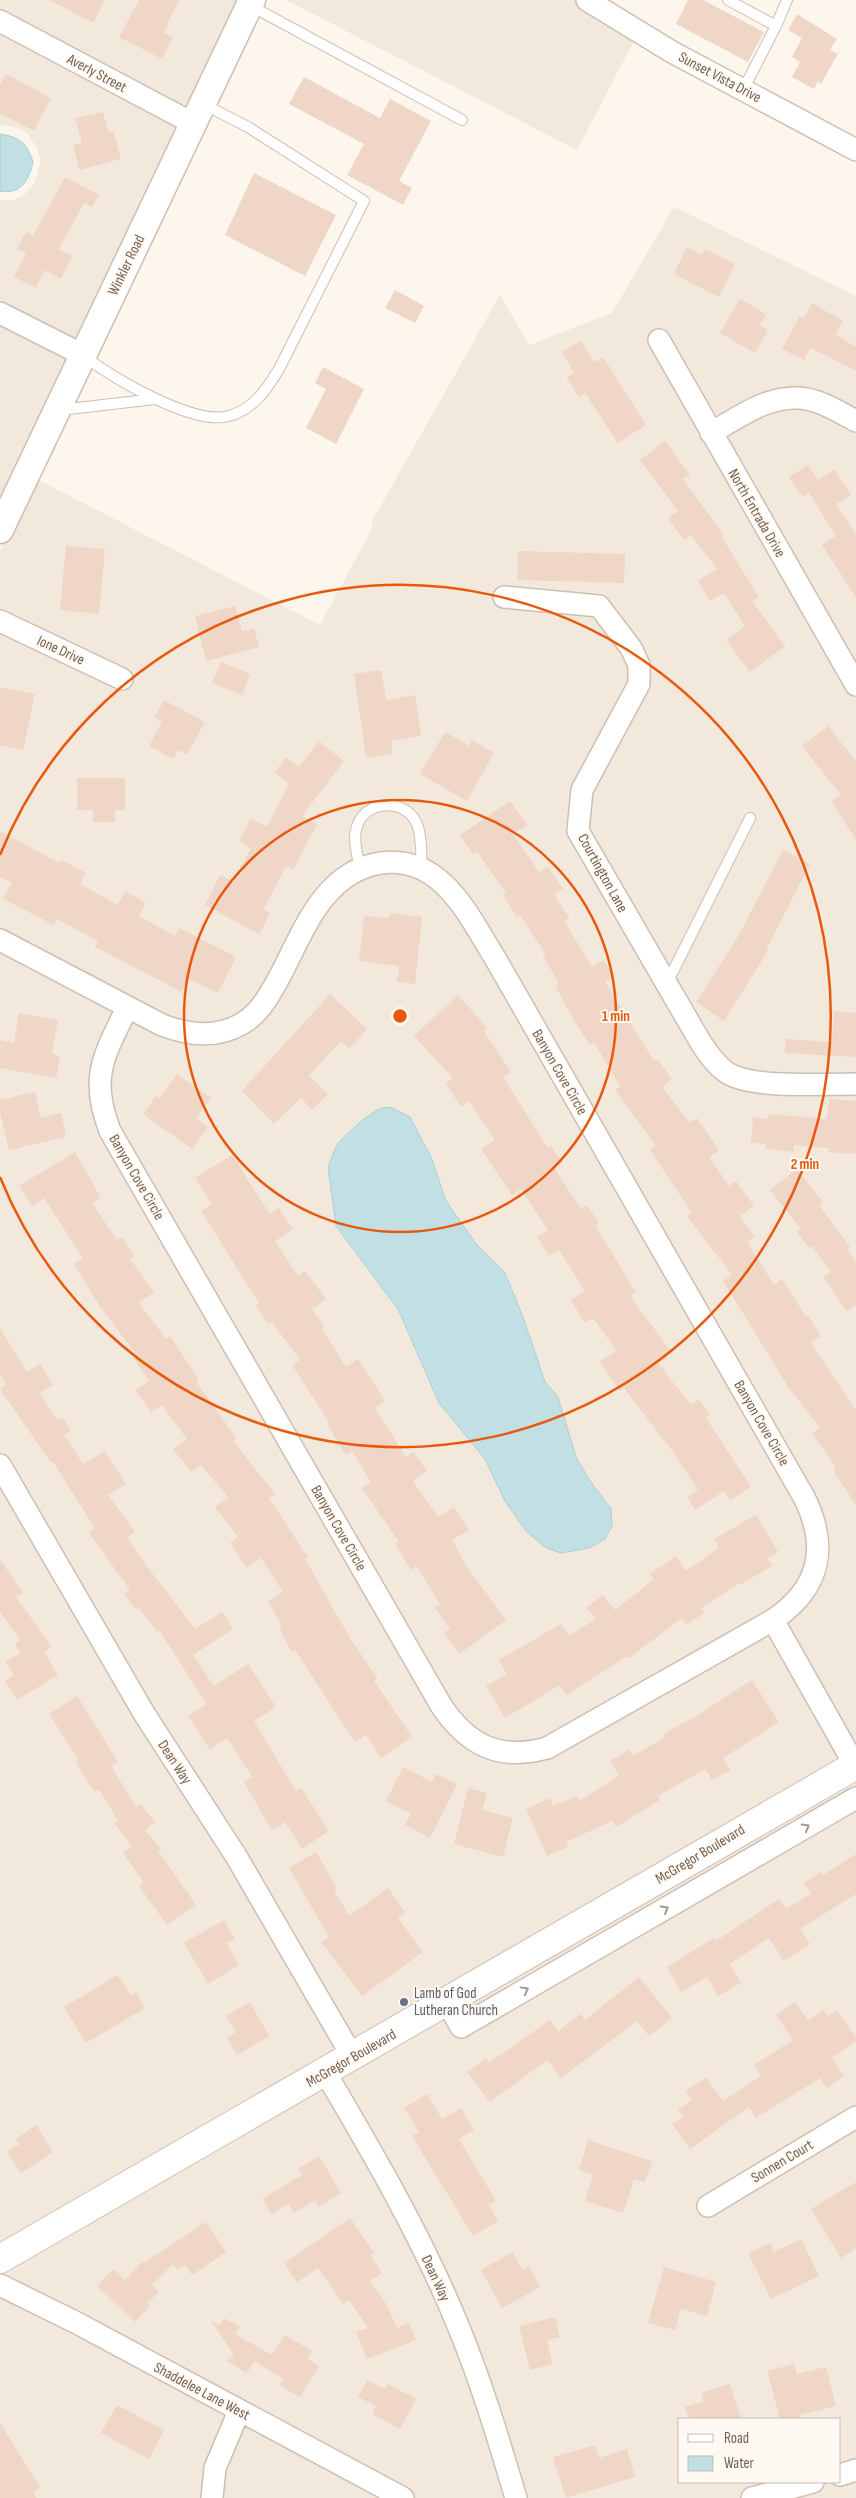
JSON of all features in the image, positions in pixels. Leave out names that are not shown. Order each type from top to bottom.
[{"type":"main road","name":"McGregor Boulevard","points":[[0,2259],[856,1766]]},
{"type":"street","name":"Sunset Vista Drive","points":[[587,0],[672,52],[856,150]]},
{"type":"street","name":"Winkler Road","points":[[0,530],[251,3]]},
{"type":"street","name":"Averly Street","points":[[0,21],[199,114]]},
{"type":"street","points":[[0,313],[83,355]]},
{"type":"street","name":"North Entrada Drive","points":[[659,340],[856,685]]},
{"type":"street","points":[[711,434],[759,405],[780,399],[800,398],[819,403],[856,421]]},
{"type":"street","name":"Courtington Lane","points":[[504,596],[599,606],[631,648],[639,665],[639,684],[582,790],[578,831],[700,1043],[713,1060],[728,1073],[747,1081],[856,1084]]},
{"type":"street","name":"Ione Drive","points":[[0,621],[122,679]]},
{"type":"street","name":"Banyon Cove Circle","points":[[0,940],[127,1008],[182,1033],[202,1035],[242,1024],[259,1010],[270,995],[321,900],[334,885],[360,869],[370,864],[392,862],[422,869],[447,885],[459,900],[495,958],[814,1516],[819,1537],[818,1557],[812,1576],[802,1595],[789,1609],[773,1620],[547,1748],[528,1753],[507,1753],[485,1747],[468,1738],[453,1723],[442,1707],[110,1131],[103,1113],[99,1092],[100,1072],[106,1053],[127,1008]]},
{"type":"street","name":"Dean Way","points":[[0,1465],[145,1715],[236,1856],[352,2056]]},
{"type":"street","points":[[773,1620],[856,1766]]},
{"type":"street","points":[[447,2002],[461,2026],[856,1798]]},
{"type":"street","name":"Dean Way","points":[[325,2072],[408,2218],[433,2270],[459,2329],[492,2418],[516,2498]]},
{"type":"street","name":"Sonnen Court","points":[[708,2206],[856,2117]]},
{"type":"street","name":"Shaddelee Lane West","points":[[0,2285],[85,2328],[403,2498]]},
{"type":"street","points":[[212,2498],[215,2468],[239,2411]]},
{"type":"street","points":[[841,2474],[856,2470]]},
{"type":"street","points":[[752,2498],[809,2483]]},
{"type":"lane","points":[[728,0],[776,26]]},
{"type":"lane","points":[[743,90],[776,26],[787,0]]},
{"type":"lane","points":[[251,3],[462,120]]},
{"type":"lane","points":[[83,355],[155,399],[199,415],[228,416],[250,406],[267,390],[280,367],[364,200],[248,127],[199,114]]},
{"type":"lane","points":[[57,410],[155,399]]},
{"type":"lane","points":[[360,869],[355,831],[360,819],[375,806],[391,804],[410,814],[418,826],[422,869]]},
{"type":"lane","points":[[666,984],[750,818]]},
{"type":"shaded area","points":[[0,0],[242,0],[0,509],[0,200],[11,201],[23,196],[34,184],[41,161],[37,148],[27,133],[18,128],[0,125]]},
{"type":"shaded area","points":[[286,0],[598,0],[643,24],[577,150]]},
{"type":"shaded area","points":[[674,207],[856,296],[856,1753],[0,2248],[0,552],[35,478],[320,625],[373,527],[371,523],[500,295],[529,345],[612,313]],"holes":[[[390,1107],[409,1117],[432,1159],[446,1201],[477,1245],[505,1274],[523,1317],[545,1382],[558,1397],[576,1457],[612,1526],[605,1539],[589,1548],[505,1501],[485,1459],[439,1403],[398,1309],[373,1274]]]},
{"type":"shaded area","points":[[856,1776],[856,2498],[0,2498],[0,2270]]},
{"type":"water","points":[[0,134],[13,137],[22,142],[33,162],[26,181],[13,191],[0,191]]},
{"type":"water","points":[[390,1107],[410,1117],[432,1159],[446,1201],[477,1245],[505,1273],[523,1317],[545,1382],[558,1397],[576,1457],[590,1481],[611,1509],[612,1526],[605,1539],[589,1548],[561,1553],[546,1548],[526,1531],[505,1501],[485,1459],[439,1403],[398,1309],[336,1226],[328,1167],[337,1144],[361,1121],[379,1109]]},
{"type":"building","points":[[50,0],[105,0],[93,23]]},
{"type":"building","points":[[139,0],[180,0],[167,23],[169,24],[164,33],[173,37],[162,59],[119,37]]},
{"type":"building","points":[[688,0],[703,0],[764,32],[748,62],[676,24]]},
{"type":"building","points":[[797,14],[837,39],[830,50],[838,54],[821,84],[818,81],[814,89],[792,77],[800,62],[792,57],[802,38],[788,30]]},
{"type":"building","points":[[6,74],[51,98],[34,131],[0,113],[0,84]]},
{"type":"building","points":[[304,77],[380,118],[390,99],[431,121],[399,181],[412,188],[403,205],[347,175],[364,144],[289,104]]},
{"type":"building","points":[[103,112],[108,132],[113,131],[121,159],[79,170],[73,145],[82,143],[75,118]]},
{"type":"building","points":[[254,173],[336,215],[305,276],[225,235]]},
{"type":"building","points":[[65,177],[99,195],[92,207],[84,203],[59,249],[72,256],[61,279],[45,270],[36,288],[14,277],[26,253],[17,249],[26,232],[33,236]]},
{"type":"building","points":[[687,247],[702,255],[705,249],[735,264],[719,297],[674,274]]},
{"type":"building","points":[[395,290],[424,306],[415,323],[385,308]]},
{"type":"building","points":[[740,299],[766,314],[760,325],[768,330],[755,353],[720,333]]},
{"type":"building","points":[[812,303],[843,321],[835,334],[856,347],[856,371],[811,348],[804,360],[782,349],[800,316],[804,318]]},
{"type":"building","points":[[581,341],[594,362],[603,357],[646,425],[618,443],[585,393],[579,397],[567,378],[574,373],[562,352]]},
{"type":"building","points":[[323,367],[364,389],[336,444],[306,428],[326,389],[315,383]]},
{"type":"building","points":[[665,441],[690,475],[683,479],[723,534],[721,536],[759,597],[752,601],[785,646],[750,672],[726,640],[745,626],[724,593],[710,601],[698,581],[717,569],[691,535],[684,540],[668,518],[678,511],[640,460]]},
{"type":"building","points":[[808,465],[818,480],[834,469],[851,495],[836,504],[856,534],[856,597],[822,545],[836,536],[809,493],[802,497],[789,477]]},
{"type":"building","points":[[66,546],[105,549],[99,614],[60,610]]},
{"type":"building","points":[[518,551],[625,554],[624,583],[517,580]]},
{"type":"building","points":[[235,606],[242,631],[254,628],[259,647],[206,661],[195,616]]},
{"type":"building","points":[[221,662],[250,674],[242,695],[212,683]]},
{"type":"building","points":[[381,670],[386,700],[415,695],[421,736],[391,741],[393,754],[366,758],[354,674]]},
{"type":"building","points":[[0,687],[35,694],[23,750],[0,745]]},
{"type":"building","points":[[164,700],[205,722],[187,755],[178,750],[173,759],[149,746],[162,721],[155,717]]},
{"type":"building","points":[[828,726],[856,761],[856,840],[831,801],[841,795],[802,746]]},
{"type":"building","points":[[445,732],[469,746],[472,740],[494,753],[467,801],[420,774]]},
{"type":"building","points":[[319,741],[344,761],[302,816],[317,824],[293,870],[286,866],[264,909],[270,913],[259,934],[205,905],[220,875],[233,882],[251,848],[239,841],[251,819],[267,827],[289,784],[275,772],[286,757],[299,767]]},
{"type":"building","points":[[77,778],[125,778],[125,810],[115,810],[115,822],[93,822],[93,810],[77,810]]},
{"type":"building","points":[[510,801],[527,825],[513,834],[539,872],[548,867],[563,889],[554,894],[569,918],[564,921],[592,967],[604,960],[614,976],[605,982],[654,1061],[657,1059],[672,1079],[662,1087],[690,1123],[697,1118],[719,1150],[709,1157],[729,1186],[736,1181],[754,1206],[740,1216],[755,1237],[747,1242],[774,1285],[782,1279],[806,1317],[808,1315],[821,1336],[811,1343],[856,1411],[856,1505],[833,1470],[836,1468],[812,1433],[820,1428],[789,1388],[723,1281],[732,1275],[687,1216],[692,1213],[650,1150],[656,1146],[615,1090],[620,1086],[594,1042],[590,1045],[575,1022],[555,986],[559,983],[543,957],[546,955],[520,915],[517,917],[503,895],[506,893],[477,852],[473,854],[460,835]]},
{"type":"building","points":[[0,831],[59,863],[61,860],[86,873],[80,884],[118,905],[125,891],[146,903],[139,916],[175,936],[179,928],[236,957],[218,993],[189,979],[182,992],[95,947],[98,941],[57,919],[54,925],[3,899],[12,883],[0,877]]},
{"type":"building","points":[[783,850],[810,864],[766,950],[768,951],[724,1021],[696,1002],[739,935]]},
{"type":"building","points":[[390,913],[422,917],[415,984],[397,982],[399,966],[359,961],[364,916],[389,918]]},
{"type":"building","points":[[330,994],[367,1029],[349,1049],[341,1041],[309,1075],[328,1094],[312,1110],[301,1098],[274,1124],[242,1091]]},
{"type":"building","points":[[458,995],[487,1028],[484,1031],[511,1072],[503,1077],[548,1148],[551,1146],[562,1162],[554,1168],[581,1209],[587,1205],[599,1223],[595,1226],[636,1292],[630,1296],[672,1353],[658,1363],[691,1405],[698,1399],[710,1414],[706,1418],[751,1487],[730,1500],[724,1491],[695,1510],[687,1497],[698,1490],[673,1452],[624,1388],[620,1391],[600,1362],[616,1350],[593,1318],[585,1323],[571,1300],[585,1291],[559,1250],[549,1256],[537,1237],[548,1230],[521,1189],[512,1195],[481,1149],[495,1140],[469,1101],[461,1107],[446,1084],[453,1078],[414,1036]]},
{"type":"building","points":[[834,1011],[856,1013],[856,1057],[785,1053],[786,1039],[832,1042]]},
{"type":"building","points":[[19,1013],[58,1020],[52,1054],[60,1056],[56,1078],[0,1068],[0,1040],[14,1043]]},
{"type":"building","points":[[177,1074],[211,1098],[196,1118],[208,1127],[192,1149],[143,1114],[156,1096],[160,1098]]},
{"type":"building","points":[[35,1092],[41,1118],[61,1113],[66,1137],[9,1150],[0,1112],[0,1100]]},
{"type":"building","points":[[829,1099],[856,1101],[856,1154],[828,1152],[829,1148],[794,1145],[794,1152],[765,1149],[766,1144],[751,1143],[753,1117],[768,1119],[769,1114],[827,1119]]},
{"type":"building","points":[[75,1152],[101,1198],[92,1203],[117,1240],[122,1237],[134,1256],[130,1259],[154,1292],[139,1303],[166,1339],[170,1336],[199,1380],[196,1382],[237,1439],[233,1441],[275,1494],[269,1498],[308,1558],[305,1559],[350,1638],[377,1678],[374,1681],[412,1737],[381,1758],[366,1735],[355,1742],[295,1650],[292,1652],[279,1628],[282,1626],[268,1601],[283,1592],[261,1558],[246,1567],[230,1543],[238,1537],[215,1507],[228,1497],[201,1465],[191,1472],[173,1449],[187,1439],[162,1405],[151,1412],[135,1390],[149,1381],[135,1360],[138,1357],[99,1305],[74,1264],[83,1258],[44,1198],[32,1206],[19,1186]]},
{"type":"building","points":[[232,1155],[270,1214],[279,1208],[293,1229],[275,1241],[298,1276],[305,1271],[326,1299],[312,1309],[324,1326],[321,1328],[346,1367],[358,1359],[385,1401],[375,1408],[406,1457],[413,1452],[427,1471],[413,1481],[438,1517],[454,1507],[469,1530],[452,1540],[467,1567],[506,1620],[459,1654],[444,1633],[450,1629],[434,1607],[440,1604],[416,1566],[411,1570],[395,1544],[399,1542],[362,1488],[371,1482],[352,1451],[346,1455],[327,1424],[329,1422],[292,1365],[300,1360],[272,1322],[269,1324],[256,1306],[259,1303],[201,1211],[212,1204],[195,1178]]},
{"type":"building","points":[[797,1169],[823,1202],[819,1205],[850,1247],[847,1249],[856,1262],[856,1305],[847,1311],[823,1277],[831,1272],[812,1246],[809,1248],[797,1232],[801,1229],[770,1190]]},
{"type":"building","points":[[0,1328],[27,1372],[40,1364],[53,1385],[40,1393],[58,1421],[63,1418],[71,1430],[64,1435],[83,1464],[105,1451],[126,1484],[108,1495],[135,1532],[127,1538],[195,1629],[222,1612],[233,1629],[193,1655],[214,1686],[248,1664],[276,1707],[254,1721],[296,1791],[301,1788],[329,1831],[302,1849],[285,1822],[272,1831],[244,1782],[252,1777],[227,1738],[210,1750],[188,1716],[207,1704],[159,1630],[157,1632],[139,1608],[136,1610],[124,1594],[130,1590],[89,1533],[95,1528],[53,1462],[51,1463],[0,1389],[6,1384],[0,1374]]},
{"type":"building","points":[[756,1515],[778,1552],[767,1558],[772,1566],[740,1585],[739,1583],[701,1609],[704,1613],[686,1625],[682,1618],[628,1659],[626,1657],[566,1695],[560,1685],[505,1718],[486,1686],[507,1674],[499,1660],[561,1624],[569,1636],[596,1619],[586,1608],[603,1595],[615,1610],[654,1579],[650,1574],[676,1556],[686,1571],[719,1548],[714,1539]]},
{"type":"building","points":[[0,1560],[23,1592],[16,1597],[52,1647],[44,1652],[58,1675],[17,1700],[5,1681],[14,1675],[5,1662],[20,1653],[15,1644],[20,1640],[0,1612]]},
{"type":"building","points":[[752,1680],[779,1722],[723,1758],[731,1770],[712,1780],[705,1769],[658,1796],[660,1800],[616,1827],[612,1821],[566,1842],[568,1847],[547,1856],[526,1809],[550,1798],[553,1806],[577,1796],[579,1801],[619,1776],[610,1761],[629,1750],[633,1756],[665,1737],[663,1734],[698,1715]]},
{"type":"building","points":[[77,1696],[118,1762],[111,1766],[136,1807],[140,1804],[155,1822],[145,1830],[161,1849],[158,1851],[196,1905],[167,1925],[139,1886],[144,1883],[123,1853],[132,1846],[115,1824],[118,1821],[99,1789],[94,1792],[76,1762],[79,1760],[49,1714]]},
{"type":"building","points":[[403,1767],[432,1782],[436,1774],[457,1784],[430,1838],[405,1825],[411,1814],[386,1801]]},
{"type":"building","points":[[468,1788],[487,1793],[482,1810],[513,1818],[503,1857],[454,1844]]},
{"type":"building","points":[[316,1852],[337,1888],[334,1890],[349,1916],[388,1888],[405,1912],[398,1918],[423,1952],[362,1996],[321,1942],[329,1937],[289,1868]]},
{"type":"building","points":[[856,1854],[856,1894],[800,1929],[810,1944],[784,1961],[769,1938],[730,1964],[741,1983],[718,1996],[707,1977],[681,1992],[667,1967],[714,1938],[716,1941],[779,1899],[786,1909],[811,1894],[804,1883],[821,1872],[823,1875]]},
{"type":"building","points":[[224,1920],[235,1939],[227,1943],[239,1965],[208,1984],[184,1943]]},
{"type":"building","points":[[118,1975],[130,1995],[136,1992],[145,2008],[86,2043],[64,2007]]},
{"type":"building","points":[[639,1977],[672,2018],[649,2036],[637,2021],[561,2078],[547,2060],[490,2102],[467,2072],[486,2058],[489,2063],[550,2020],[558,2031],[581,2014],[585,2020]]},
{"type":"building","points":[[250,2002],[269,2036],[237,2055],[227,2038],[236,2032],[226,2016]]},
{"type":"building","points":[[795,2002],[808,2020],[823,2010],[828,2016],[837,2010],[856,2037],[856,2041],[832,2058],[844,2076],[827,2088],[820,2078],[756,2118],[749,2107],[690,2149],[672,2124],[683,2117],[678,2110],[692,2100],[686,2091],[706,2077],[723,2101],[761,2076],[754,2065],[793,2040],[776,2015]]},
{"type":"building","points":[[427,2094],[442,2119],[461,2108],[474,2130],[459,2139],[496,2201],[489,2205],[498,2221],[473,2236],[412,2136],[419,2132],[404,2108]]},
{"type":"building","points":[[36,2125],[53,2152],[21,2173],[7,2152],[20,2144],[16,2139]]},
{"type":"building","points":[[588,2140],[652,2161],[645,2182],[634,2179],[623,2213],[585,2201],[593,2175],[579,2170]]},
{"type":"building","points":[[319,2156],[341,2193],[319,2207],[315,2200],[294,2213],[289,2204],[271,2214],[262,2199],[302,2175],[298,2169]]},
{"type":"building","points":[[856,2182],[856,2248],[841,2258],[811,2209]]},
{"type":"building","points":[[350,2218],[374,2253],[371,2256],[382,2273],[370,2281],[387,2305],[397,2328],[409,2323],[416,2340],[367,2359],[356,2332],[368,2328],[349,2300],[343,2304],[318,2268],[297,2282],[284,2263]]},
{"type":"building","points":[[206,2222],[226,2252],[192,2275],[185,2265],[178,2270],[173,2264],[152,2285],[159,2292],[147,2303],[150,2306],[135,2322],[97,2286],[113,2269],[125,2280],[143,2261],[145,2262]]},
{"type":"building","points":[[801,2239],[819,2276],[771,2299],[748,2253],[770,2243],[774,2252]]},
{"type":"building","points":[[513,2252],[522,2270],[529,2266],[540,2287],[502,2308],[481,2270]]},
{"type":"building","points":[[664,2267],[716,2282],[707,2316],[681,2309],[675,2330],[648,2323]]},
{"type":"building","points":[[555,2317],[560,2337],[547,2340],[553,2364],[530,2370],[519,2326]]},
{"type":"building","points":[[224,2318],[240,2327],[235,2334],[272,2355],[285,2335],[312,2351],[308,2359],[319,2366],[300,2397],[279,2385],[283,2379],[254,2361],[247,2373],[227,2361],[234,2355],[211,2321],[220,2325]]},
{"type":"building","points":[[794,2364],[797,2374],[826,2367],[836,2406],[800,2415],[801,2418],[780,2418],[767,2371]]},
{"type":"building","points":[[367,2380],[385,2389],[388,2384],[416,2399],[400,2429],[372,2414],[376,2406],[358,2397]]},
{"type":"building","points":[[730,2384],[741,2418],[689,2418],[685,2407],[704,2401],[701,2393]]},
{"type":"building","points":[[117,2405],[164,2430],[149,2459],[101,2433]]},
{"type":"building","points":[[0,2423],[40,2487],[33,2492],[36,2498],[0,2498]]},
{"type":"building","points":[[595,2445],[599,2458],[627,2449],[635,2477],[566,2498],[553,2457]]},
{"type":"place","name":"Lamb of God Lutheran Church","points":[[404,2002]]}]
